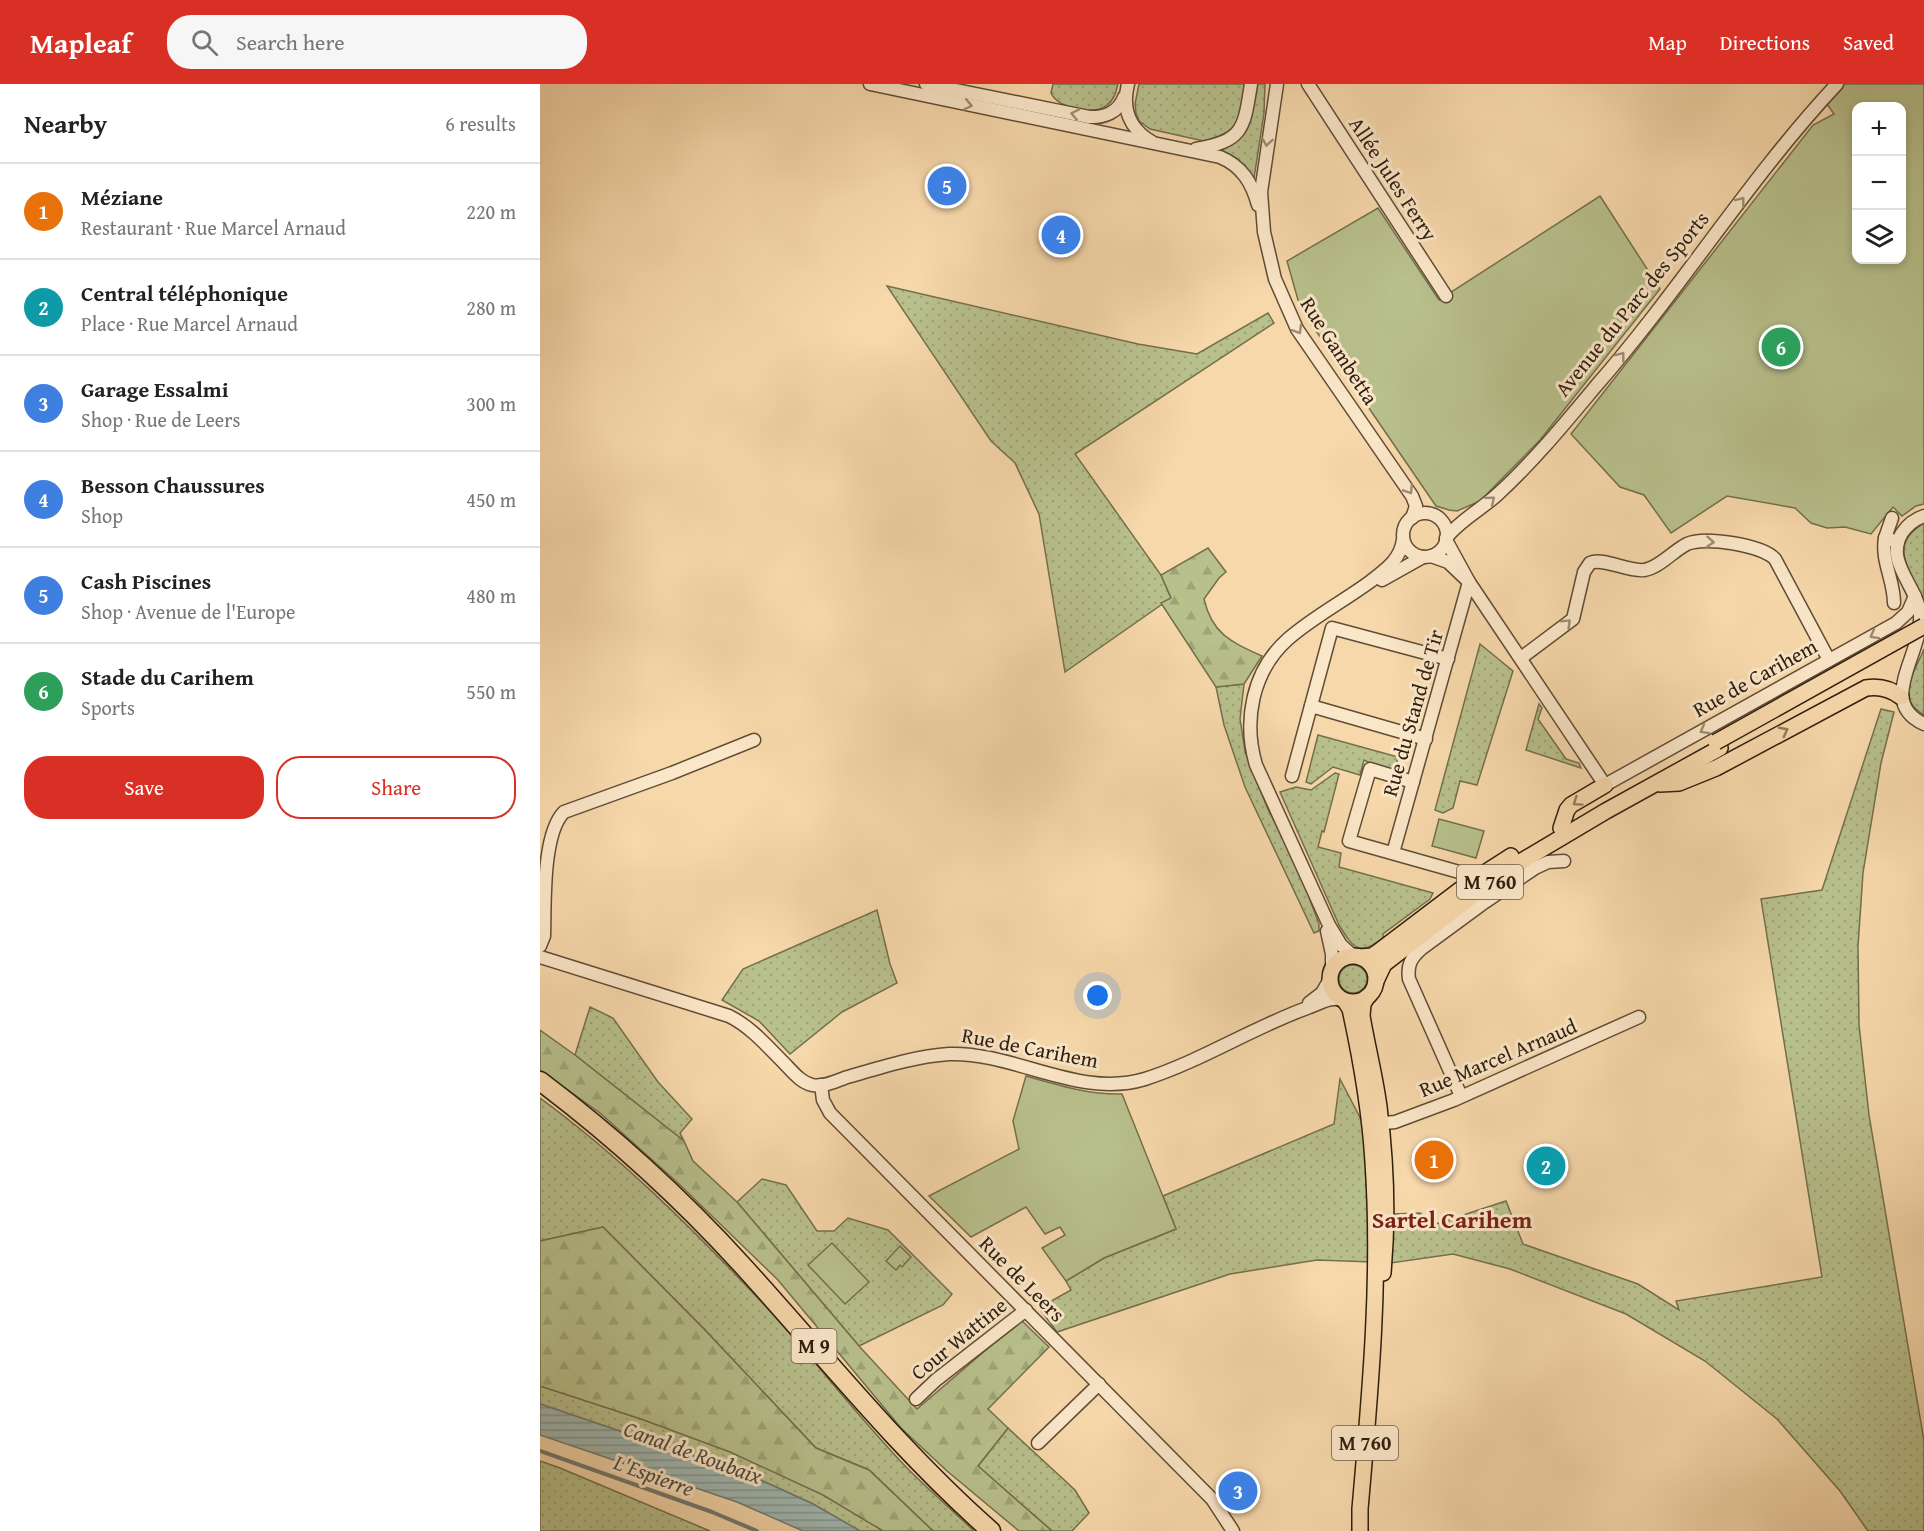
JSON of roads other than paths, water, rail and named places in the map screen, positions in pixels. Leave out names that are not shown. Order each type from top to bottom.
[{"type":"highway","name":"M 9","points":[[540,1081],[638,1161],[680,1200],[744,1266],[904,1448],[991,1531]]},
{"type":"main road","name":"M 760","points":[[1357,957],[1372,956],[1488,871],[1561,828],[1567,810],[1571,806],[1654,784],[1924,626]]},
{"type":"main road","name":"M 760","points":[[1613,795],[1718,745],[1924,634]]},
{"type":"main road","points":[[1654,784],[1679,783],[1716,768],[1866,688],[1887,689],[1901,697]]},
{"type":"main road","name":"Rue de Carihem","points":[[1376,981],[1384,964],[1488,884],[1613,795]]},
{"type":"main road","points":[[1357,957],[1372,967],[1376,981],[1372,992],[1367,997],[1356,1002],[1343,1000],[1332,989],[1331,974],[1339,960],[1357,957]]},
{"type":"main road","name":"M 760","points":[[1357,1531],[1370,1378],[1385,1253],[1385,1188],[1362,1016],[1363,1004],[1367,997]]},
{"type":"main road","name":"M 760","points":[[1343,1000],[1350,1009],[1375,1124]]},
{"type":"street","points":[[870,84],[1138,141],[1153,142],[1230,161],[1244,174],[1254,191],[1264,232]]},
{"type":"street","points":[[926,84],[1023,105],[1095,117],[1112,113],[1122,103],[1128,84]]},
{"type":"street","points":[[1189,150],[1218,145],[1234,136],[1244,122],[1251,84]]},
{"type":"street","name":"Rue Gambetta","points":[[1277,84],[1261,202],[1264,232],[1275,279],[1289,314],[1306,342],[1413,496],[1416,506],[1412,518]]},
{"type":"street","name":"Allée Jules Ferry","points":[[1308,84],[1446,296]]},
{"type":"street","points":[[1817,106],[1831,84]]},
{"type":"street","name":"Avenue du Parc des Sports","points":[[1446,539],[1456,527],[1512,482],[1596,386],[1817,106],[1837,84]]},
{"type":"street","points":[[1124,97],[1130,120],[1140,133],[1153,142]]},
{"type":"street","points":[[1347,599],[1392,564],[1400,553],[1404,528],[1412,518],[1425,513],[1437,517],[1444,525],[1446,539],[1469,582]]},
{"type":"street","points":[[1924,516],[1910,524],[1898,542],[1896,550],[1898,562],[1915,596],[1920,616],[1915,650],[1904,679],[1901,697],[1909,714],[1924,724]]},
{"type":"street","points":[[1892,518],[1885,538],[1884,555],[1894,603]]},
{"type":"street","points":[[1885,538],[1898,542]]},
{"type":"street","points":[[1357,957],[1344,949],[1335,937],[1256,765],[1250,740],[1251,710],[1264,669],[1278,649],[1302,628],[1347,599],[1440,550],[1446,539]]},
{"type":"street","points":[[1403,540],[1412,553],[1448,562],[1461,572],[1613,795]]},
{"type":"street","points":[[1521,658],[1573,619],[1584,572],[1590,563],[1599,562],[1644,570],[1686,545],[1704,541],[1757,548],[1771,555],[1829,660]]},
{"type":"street","name":"Rue du Stand de Tir","points":[[1393,853],[1469,582]]},
{"type":"street","name":"Rue de Carihem","points":[[1613,795],[1829,660],[1900,620],[1908,612],[1915,596]]},
{"type":"street","points":[[1292,776],[1332,628],[1448,659]]},
{"type":"street","points":[[1311,706],[1426,739]]},
{"type":"street","points":[[540,946],[544,936],[545,868],[558,819],[564,813],[754,740]]},
{"type":"street","points":[[1413,782],[1370,769],[1350,841],[1460,872]]},
{"type":"street","points":[[1461,1096],[1409,979],[1409,964],[1412,957],[1516,880],[1548,862],[1564,861]]},
{"type":"street","points":[[1321,909],[1332,954],[1331,974]]},
{"type":"street","points":[[540,957],[729,1016],[746,1026],[802,1080],[821,1086]]},
{"type":"street","name":"Rue de Carihem","points":[[1293,1013],[1322,993],[1331,974]]},
{"type":"street","name":"Rue de Carihem","points":[[821,1086],[905,1062],[949,1054],[1002,1061],[1094,1083],[1132,1082],[1185,1063],[1293,1013],[1328,1000],[1343,1000]]},
{"type":"street","name":"Rue Marcel Arnaud","points":[[1375,1124],[1401,1120],[1461,1096],[1639,1017]]},
{"type":"street","name":"Rue de Leers","points":[[821,1086],[823,1100],[830,1113],[1212,1499],[1233,1531]]},
{"type":"street","name":"Cour Wattine","points":[[916,1399],[936,1380],[1026,1310]]},
{"type":"street","points":[[1038,1443],[1099,1384]]},
{"type":"water","points":[[540,1404],[752,1476],[813,1504],[860,1531],[803,1531],[737,1502],[540,1435]]},
{"type":"waterway","name":"L'Espierre","points":[[540,1451],[712,1512],[757,1531]]},
{"type":"place","name":"Cash Piscines","points":[[947,186]]},
{"type":"place","name":"Besson Chaussures","points":[[1061,235]]},
{"type":"place","name":"Stade du Carihem","points":[[1781,347]]},
{"type":"place","name":"Méziane","points":[[1434,1160]]},
{"type":"place","name":"Central téléphonique","points":[[1546,1166]]},
{"type":"place","name":"Garage Essalmi","points":[[1238,1491]]},
{"type":"district","name":"Sartel Carihem","points":[[1452,1220]]},
{"type":"water label","name":"Canal de Roubaix","points":[[693,1452]]}]
